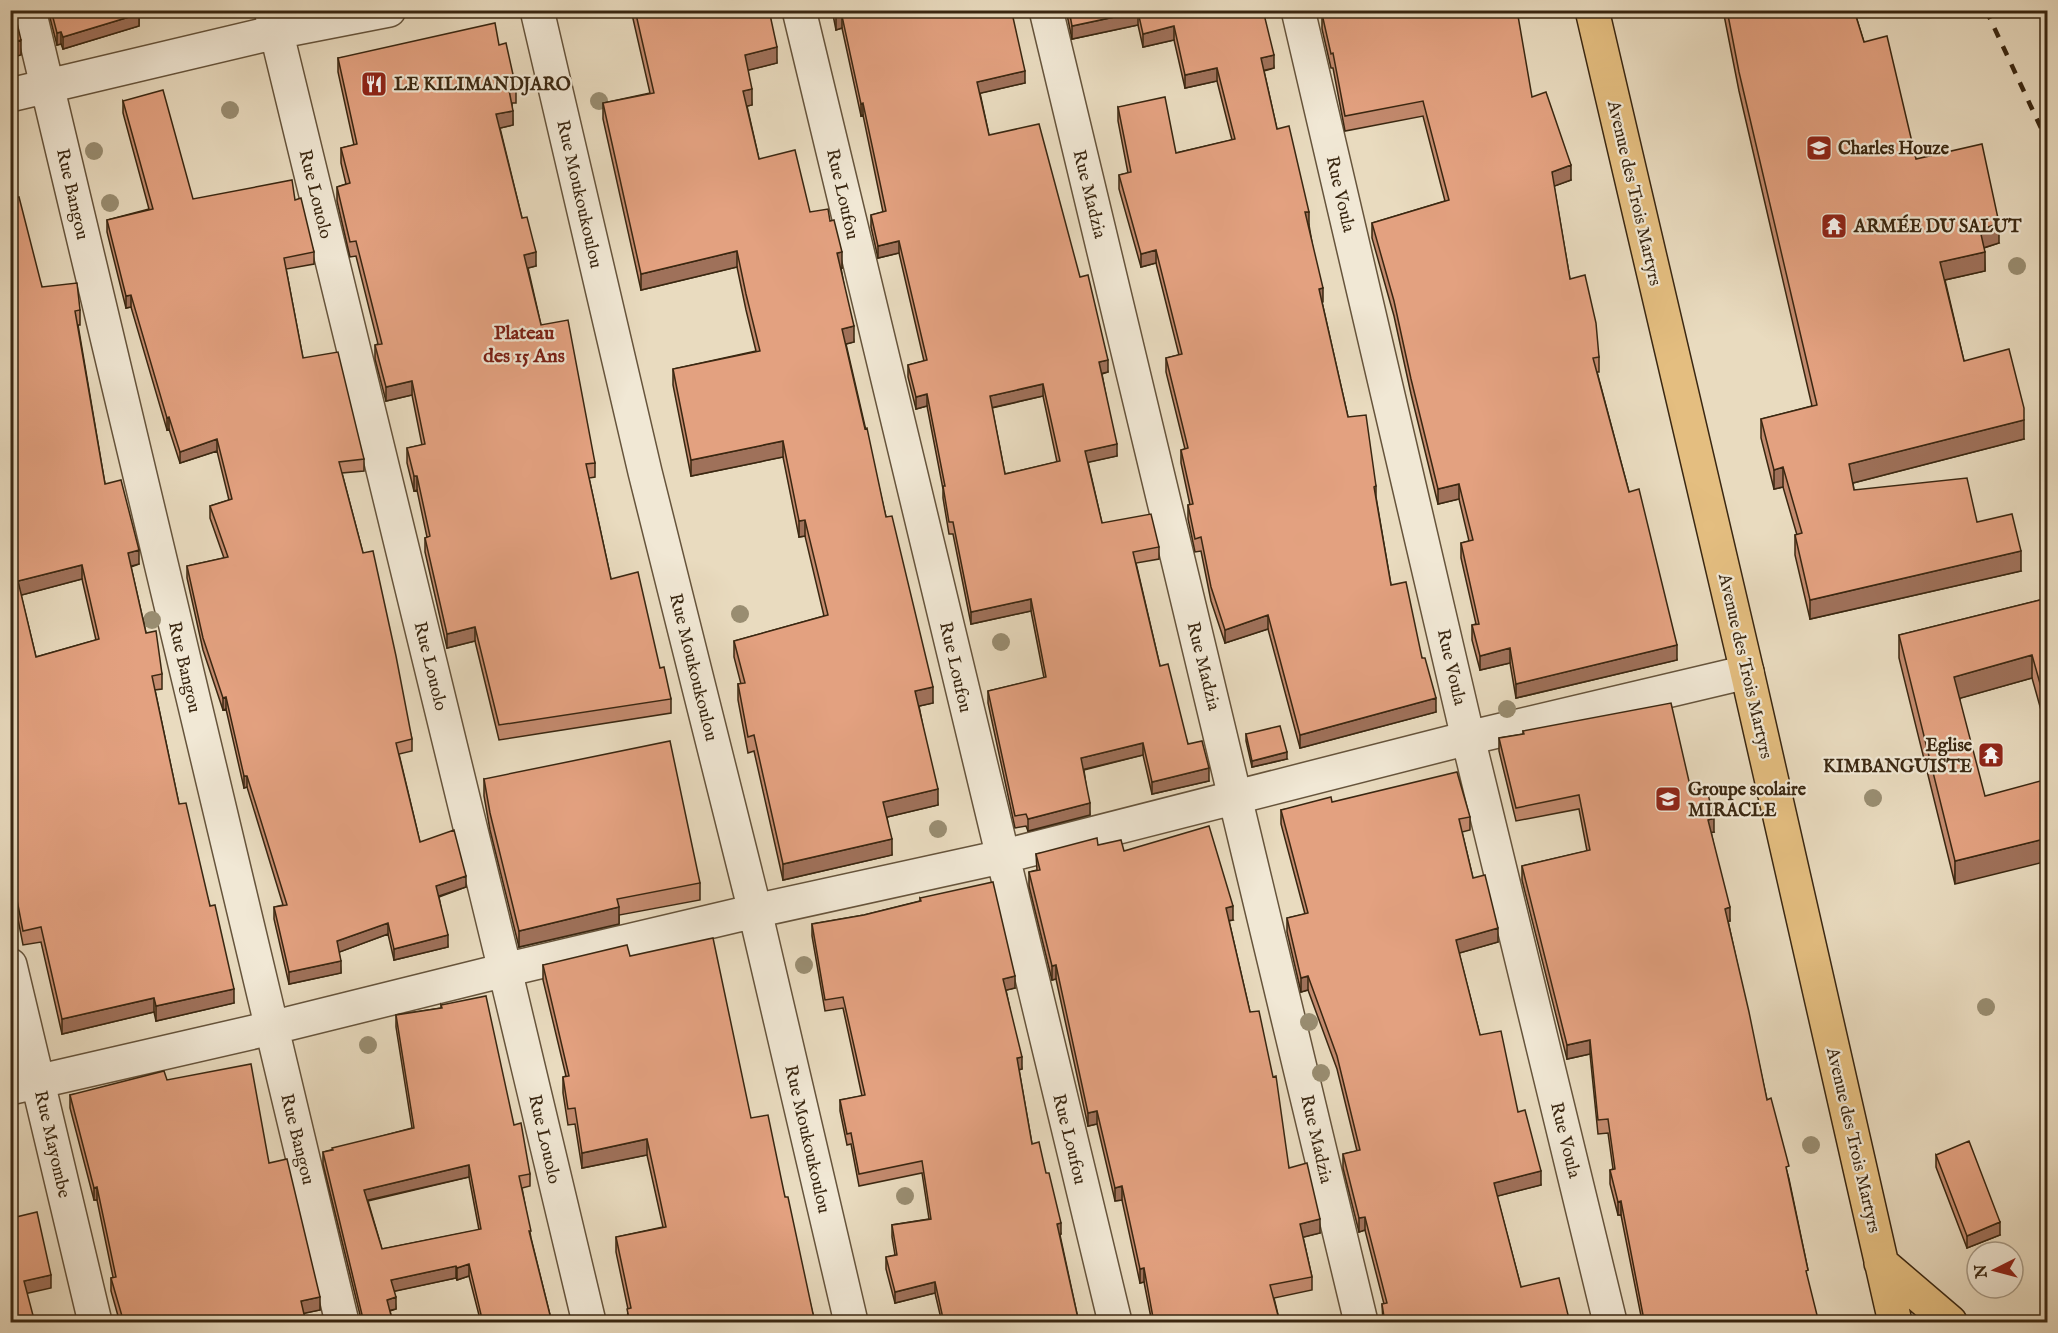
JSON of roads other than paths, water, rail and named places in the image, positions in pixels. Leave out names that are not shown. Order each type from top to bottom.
[{"type":"main road","name":"Avenue des Trois Martyrs","points":[[1592,10],[1747,672],[1895,1323]]},
{"type":"main road","points":[[1881,1263],[1950,1323]]},
{"type":"street","name":"Rue Bangou","points":[[29,10],[342,1323]]},
{"type":"street","points":[[10,94],[48,86],[274,21],[389,10]]},
{"type":"street","name":"Rue Moukoukoulou","points":[[537,10],[645,472],[755,911],[851,1323]]},
{"type":"street","name":"Rue Loufou","points":[[799,10],[1114,1323]]},
{"type":"street","name":"Rue Madzia","points":[[1046,10],[1361,1323]]},
{"type":"street","name":"Rue Voula","points":[[1299,10],[1468,738],[1610,1323]]},
{"type":"street","name":"Rue Louolo","points":[[274,21],[589,1323]]},
{"type":"street","points":[[24,1085],[755,911],[1001,857],[1468,738],[1747,672]]},
{"type":"street","name":"Rue Mayombe","points":[[10,965],[24,1085],[95,1323]]},
{"type":"railway","points":[[1986,10],[2048,143]]},
{"type":"place","name":"LE KILIMANDJARO","points":[[374,84]]},
{"type":"place","name":"Charles Houze","points":[[1819,148]]},
{"type":"place","name":"ARMÉE DU SALUT","points":[[1834,226]]},
{"type":"place","name":"Eglise KIMBANGUISTE","points":[[1991,755]]},
{"type":"place","name":"Groupe scolaire MIRACLE","points":[[1668,799]]},
{"type":"district","name":"Plateau des 15 Ans","points":[[524,344]]}]
